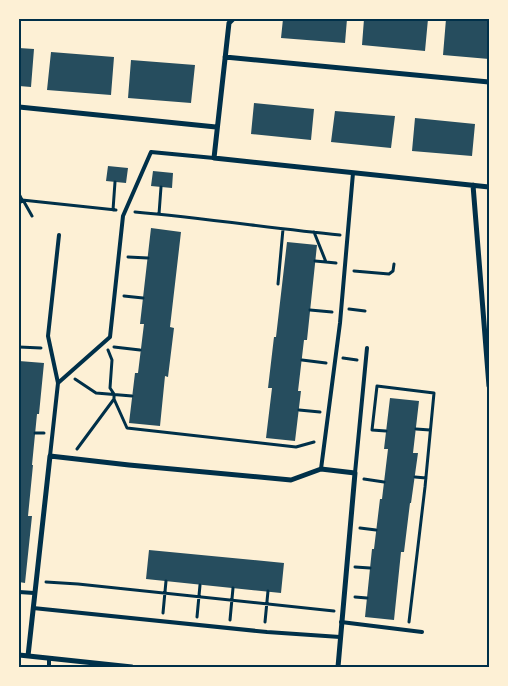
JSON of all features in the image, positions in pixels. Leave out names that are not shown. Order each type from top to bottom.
[{"type":"street","points":[[233,19],[229,23],[214,158],[489,187]]},
{"type":"street","points":[[225,57],[489,82]]},
{"type":"street","points":[[19,108],[216,127]]},
{"type":"street","points":[[473,185],[489,386]]},
{"type":"street","points":[[28,656],[50,456],[291,480],[321,469],[354,475],[338,667]]},
{"type":"street","points":[[19,655],[132,667]]},
{"type":"lane","points":[[58,383],[110,336],[123,216],[151,152],[214,158]]},
{"type":"lane","points":[[321,469],[341,313],[353,173]]},
{"type":"lane","points":[[50,456],[58,383],[48,336],[59,235]]},
{"type":"lane","points":[[354,475],[367,348]]},
{"type":"lane","points":[[19,592],[34,593]]},
{"type":"lane","points":[[33,608],[264,632],[340,637]]},
{"type":"lane","points":[[341,622],[422,632]]},
{"type":"lane","points":[[49,658],[49,667]]},
{"type":"path","points":[[113,210],[115,182]]},
{"type":"path","points":[[159,214],[161,187]]},
{"type":"path","points":[[19,194],[32,216]]},
{"type":"path","points":[[22,200],[190,217],[348,236]]},
{"type":"path","points":[[19,204],[22,200]]},
{"type":"path","points":[[278,284],[283,229]]},
{"type":"path","points":[[314,232],[326,262]]},
{"type":"path","points":[[119,256],[148,258]]},
{"type":"path","points":[[316,261],[345,264]]},
{"type":"path","points":[[345,270],[389,274],[393,271],[394,264]]},
{"type":"path","points":[[115,295],[143,298]]},
{"type":"path","points":[[310,310],[341,313]]},
{"type":"path","points":[[140,350],[107,346],[112,360],[110,388],[127,428],[296,447],[325,439]]},
{"type":"path","points":[[19,347],[51,349]]},
{"type":"path","points":[[335,358],[360,360]]},
{"type":"path","points":[[302,360],[335,364]]},
{"type":"path","points":[[68,374],[96,393],[132,396]]},
{"type":"path","points":[[372,430],[377,386],[434,393],[409,630]]},
{"type":"path","points":[[70,459],[114,399]]},
{"type":"path","points":[[299,410],[328,413]]},
{"type":"path","points":[[359,428],[386,431]]},
{"type":"path","points":[[416,429],[430,430]]},
{"type":"path","points":[[354,475],[384,482]]},
{"type":"path","points":[[415,477],[426,478]]},
{"type":"path","points":[[350,527],[376,530]]},
{"type":"path","points":[[36,581],[199,596],[342,612]]},
{"type":"path","points":[[162,621],[166,581]]},
{"type":"path","points":[[196,625],[200,584]]},
{"type":"path","points":[[230,628],[233,588]]},
{"type":"path","points":[[264,632],[268,591]]},
{"type":"building","points":[[283,19],[347,19],[345,43],[281,38]]},
{"type":"building","points":[[364,19],[428,19],[425,51],[362,45]]},
{"type":"building","points":[[446,19],[489,20],[489,59],[443,55]]},
{"type":"building","points":[[19,48],[34,49],[31,87],[19,86]]},
{"type":"building","points":[[51,52],[114,57],[111,95],[47,90]]},
{"type":"building","points":[[131,60],[195,65],[191,103],[128,98]]},
{"type":"building","points":[[254,103],[314,109],[311,140],[251,134]]},
{"type":"building","points":[[335,111],[395,116],[391,148],[331,142]]},
{"type":"building","points":[[415,118],[475,124],[472,156],[412,151]]},
{"type":"building","points":[[108,166],[128,168],[126,183],[106,181]]},
{"type":"building","points":[[153,171],[173,173],[172,188],[151,186]]},
{"type":"building","points":[[151,228],[181,232],[170,327],[174,328],[168,377],[165,376],[160,426],[129,423],[135,373],[138,373],[144,324],[140,324]]},
{"type":"building","points":[[287,242],[317,245],[307,340],[304,340],[298,391],[301,391],[295,441],[266,438],[272,388],[268,388]]},
{"type":"building","points":[[19,361],[44,363],[32,465],[28,516],[32,516],[25,583],[19,582]]},
{"type":"building","points":[[390,398],[419,401],[413,453],[418,453],[404,552],[401,552],[394,620],[365,617],[372,549],[374,549],[380,499],[382,499],[388,449],[384,449]]},
{"type":"building","points":[[149,550],[284,563],[281,593],[146,579]]}]
